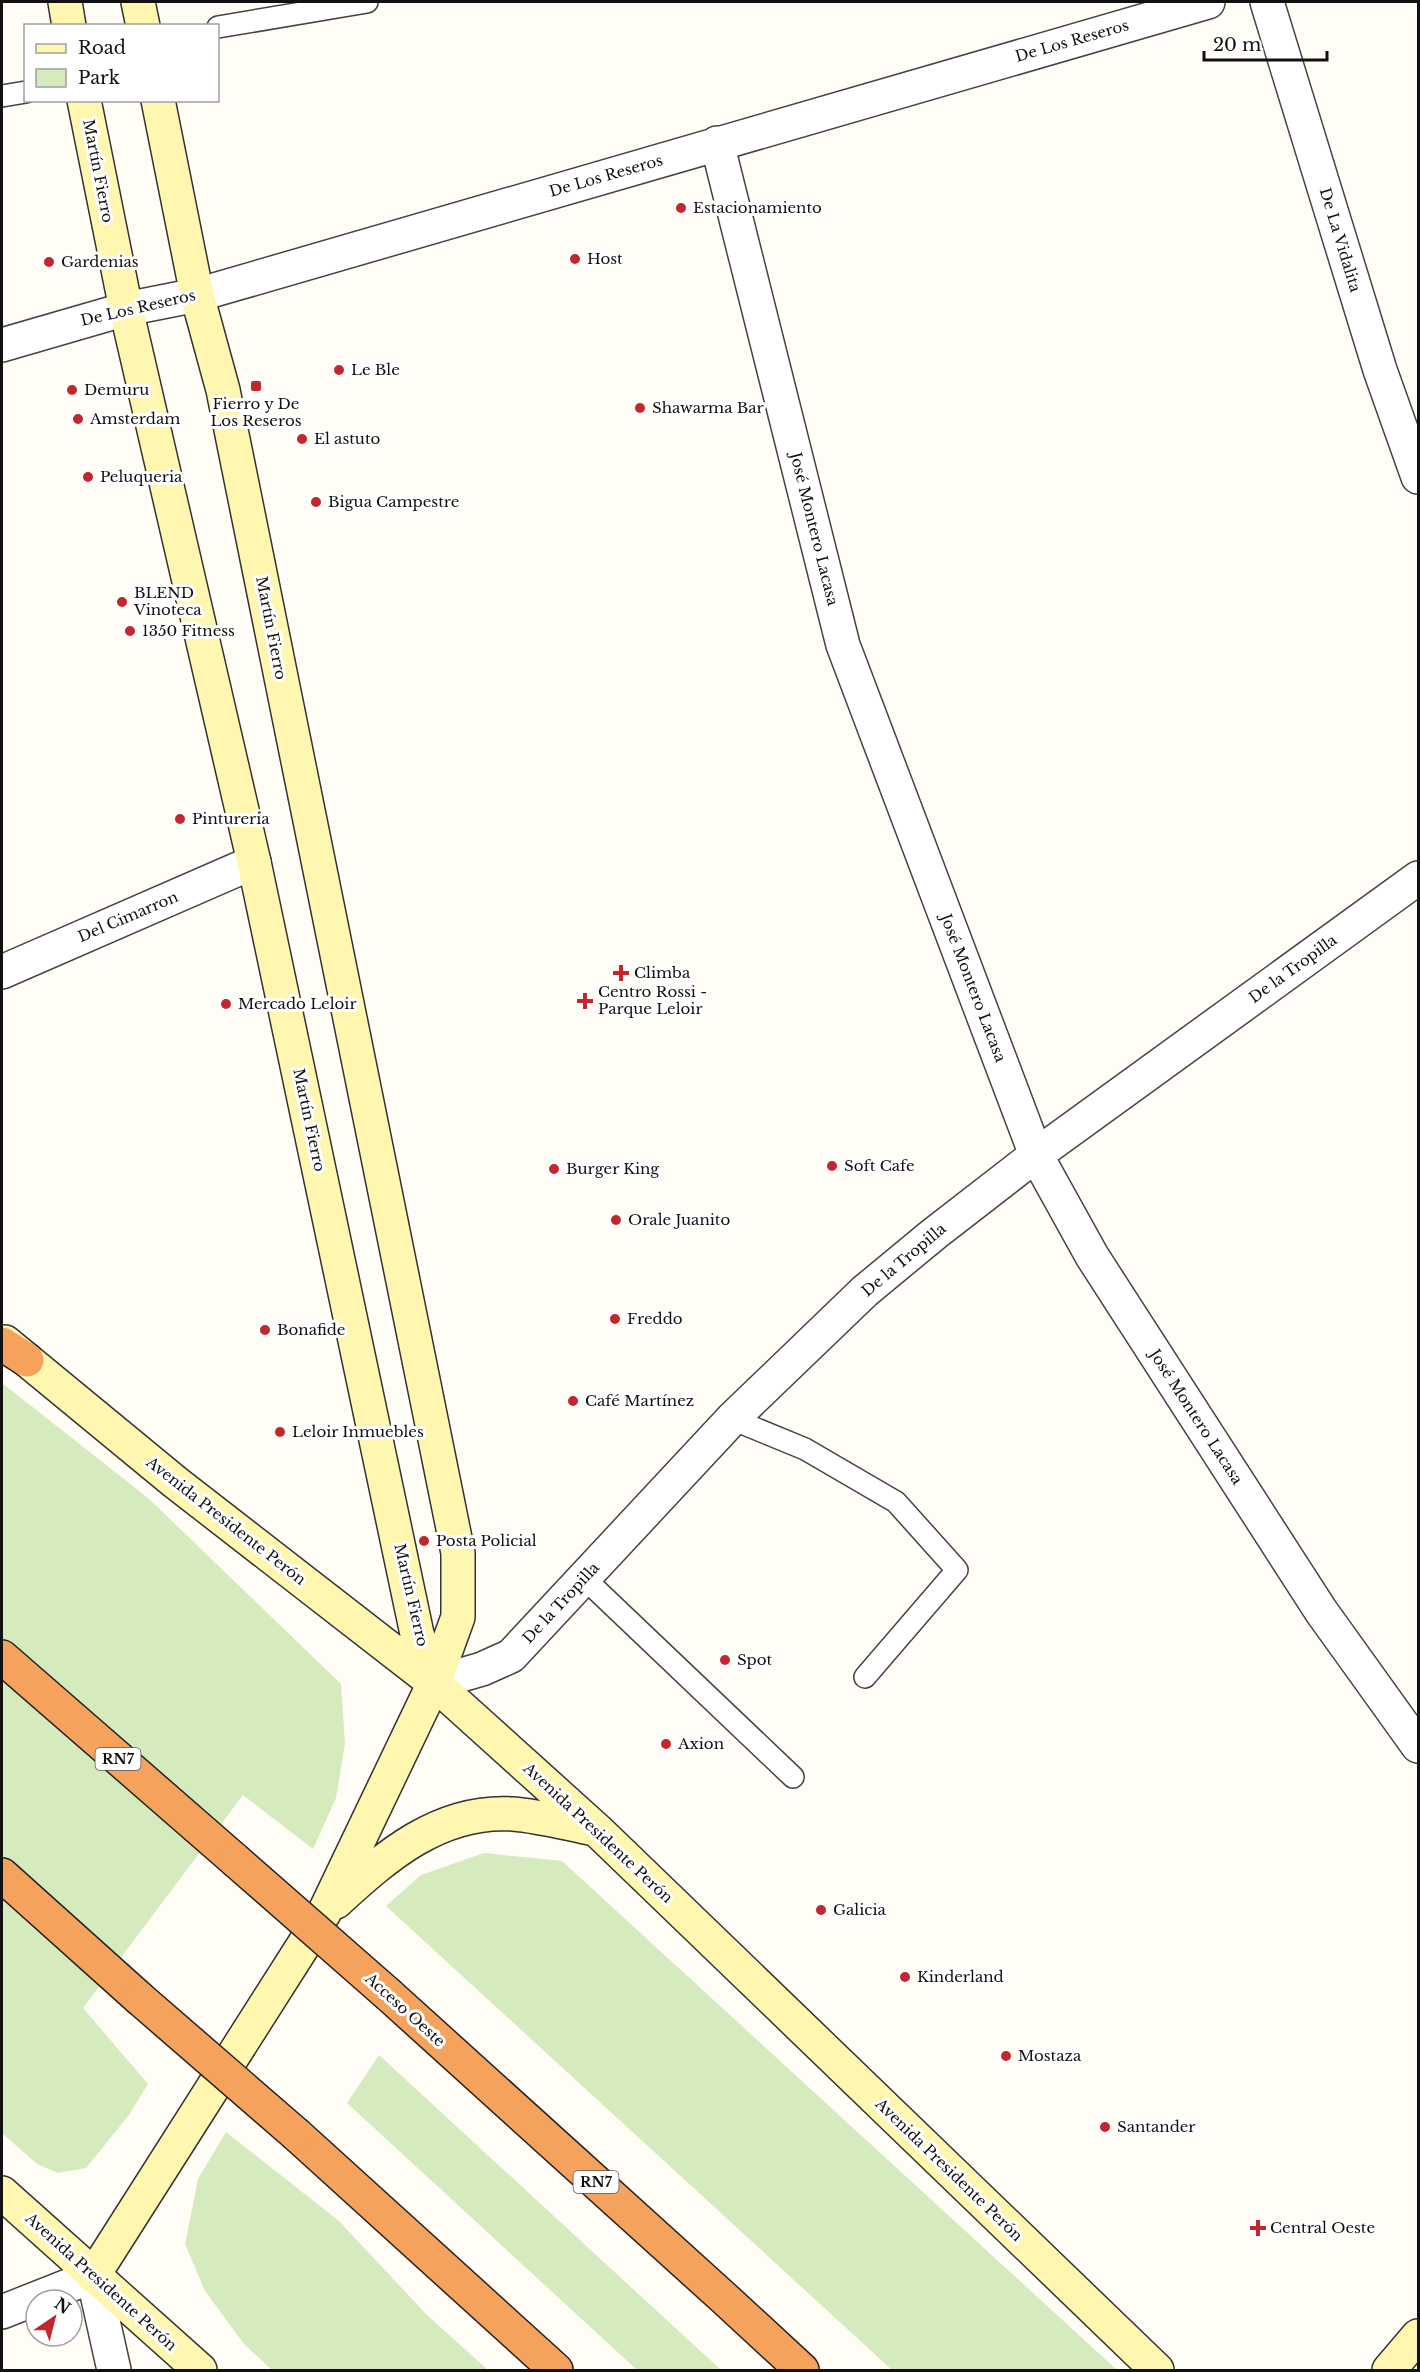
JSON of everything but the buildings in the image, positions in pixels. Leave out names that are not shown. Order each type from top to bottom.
[{"type":"highway","name":"Acceso Oeste","points":[[2,1657],[389,1995],[802,2370]]},
{"type":"highway","points":[[2,1875],[297,2135],[556,2370]]},
{"type":"main road","points":[[64,2],[69,24]]},
{"type":"main road","points":[[138,2],[143,24]]},
{"type":"main road","name":"Martín Fierro","points":[[84,102],[126,309],[254,862],[417,1634],[434,1683]]},
{"type":"main road","name":"Martín Fierro","points":[[158,102],[196,295],[223,390],[458,1553],[458,1617],[434,1683]]},
{"type":"main road","name":"Avenida Presidente Perón","points":[[2,1339],[14,1352],[255,1546],[434,1683],[597,1830],[1157,2370]]},
{"type":"main road","points":[[93,2276],[324,1913],[434,1683]]},
{"type":"main road","points":[[324,1913],[376,1865],[394,1852],[427,1833],[459,1820],[495,1814],[514,1814],[597,1830]]},
{"type":"main road","name":"Avenida Presidente Perón","points":[[2,2193],[200,2370]]},
{"type":"main road","points":[[1389,2370],[1419,2336]]},
{"type":"street","name":"De Los Reseros","points":[[2,345],[126,309],[196,295],[1208,2]]},
{"type":"street","name":"De La Vidalita","points":[[1267,2],[1380,370],[1419,477]]},
{"type":"street","name":"José Montero Lacasa","points":[[717,143],[843,645],[1036,1155],[1092,1256],[1321,1611],[1419,1746]]},
{"type":"street","name":"Del Cimarron","points":[[2,972],[254,862]]},
{"type":"street","name":"De la Tropilla","points":[[434,1683],[482,1669],[511,1656],[732,1419],[865,1291],[934,1233],[1036,1155],[1419,878]]},
{"type":"street","points":[[2,2312],[93,2276],[114,2370]]},
{"type":"lane","points":[[219,27],[367,2]]},
{"type":"lane","points":[[2,96],[24,92]]},
{"type":"lane","points":[[732,1419],[805,1449],[896,1502],[957,1570],[864,1677]]},
{"type":"lane","points":[[585,1579],[793,1777]]},
{"type":"green space","points":[[2,1383],[148,1498],[341,1684],[345,1744],[336,1798],[313,1849],[243,1795],[83,2008],[148,2084],[129,2115],[86,2168],[58,2173],[37,2164],[2,2133]]},
{"type":"green space","points":[[484,1853],[562,1861],[1117,2370],[892,2370],[386,1906],[421,1875]]},
{"type":"green space","points":[[379,2055],[721,2370],[637,2370],[347,2103]]},
{"type":"green space","points":[[226,2132],[339,2221],[427,2315],[488,2370],[272,2370],[244,2344],[205,2291],[185,2244],[198,2179]]},
{"type":"place","name":"Estacionamiento","points":[[681,208]]},
{"type":"place","name":"Host","points":[[575,259]]},
{"type":"place","name":"Gardenias","points":[[49,262]]},
{"type":"place","name":"Le Ble","points":[[339,370]]},
{"type":"place","name":"Fierro y De Los Reseros","points":[[256,386]]},
{"type":"place","name":"Demuru","points":[[72,390]]},
{"type":"place","name":"Shawarma Bar","points":[[640,408]]},
{"type":"place","name":"Amsterdam","points":[[78,419]]},
{"type":"place","name":"El astuto","points":[[302,439]]},
{"type":"place","name":"Peluqueria","points":[[88,477]]},
{"type":"place","name":"Bigua Campestre","points":[[316,502]]},
{"type":"place","name":"BLEND Vinoteca","points":[[122,602]]},
{"type":"place","name":"1350 Fitness","points":[[130,631]]},
{"type":"place","name":"Pintureria","points":[[180,819]]},
{"type":"place","name":"Climba","points":[[621,973]]},
{"type":"place","name":"Centro Rossi - Parque Leloir","points":[[585,1001]]},
{"type":"place","name":"Mercado Leloir","points":[[226,1004]]},
{"type":"place","name":"Soft Cafe","points":[[832,1166]]},
{"type":"place","name":"Burger King","points":[[554,1169]]},
{"type":"place","name":"Orale Juanito","points":[[616,1220]]},
{"type":"place","name":"Freddo","points":[[615,1319]]},
{"type":"place","name":"Bonafide","points":[[265,1330]]},
{"type":"place","name":"Café Martínez","points":[[573,1401]]},
{"type":"place","name":"Leloir Inmuebles","points":[[280,1432]]},
{"type":"place","name":"Posta Policial","points":[[424,1541]]},
{"type":"place","name":"Spot","points":[[725,1660]]},
{"type":"place","name":"Axion","points":[[666,1744]]},
{"type":"place","name":"Galicia","points":[[821,1910]]},
{"type":"place","name":"Kinderland","points":[[905,1977]]},
{"type":"place","name":"Mostaza","points":[[1006,2056]]},
{"type":"place","name":"Santander","points":[[1105,2127]]},
{"type":"place","name":"Central Oeste","points":[[1258,2228]]}]
